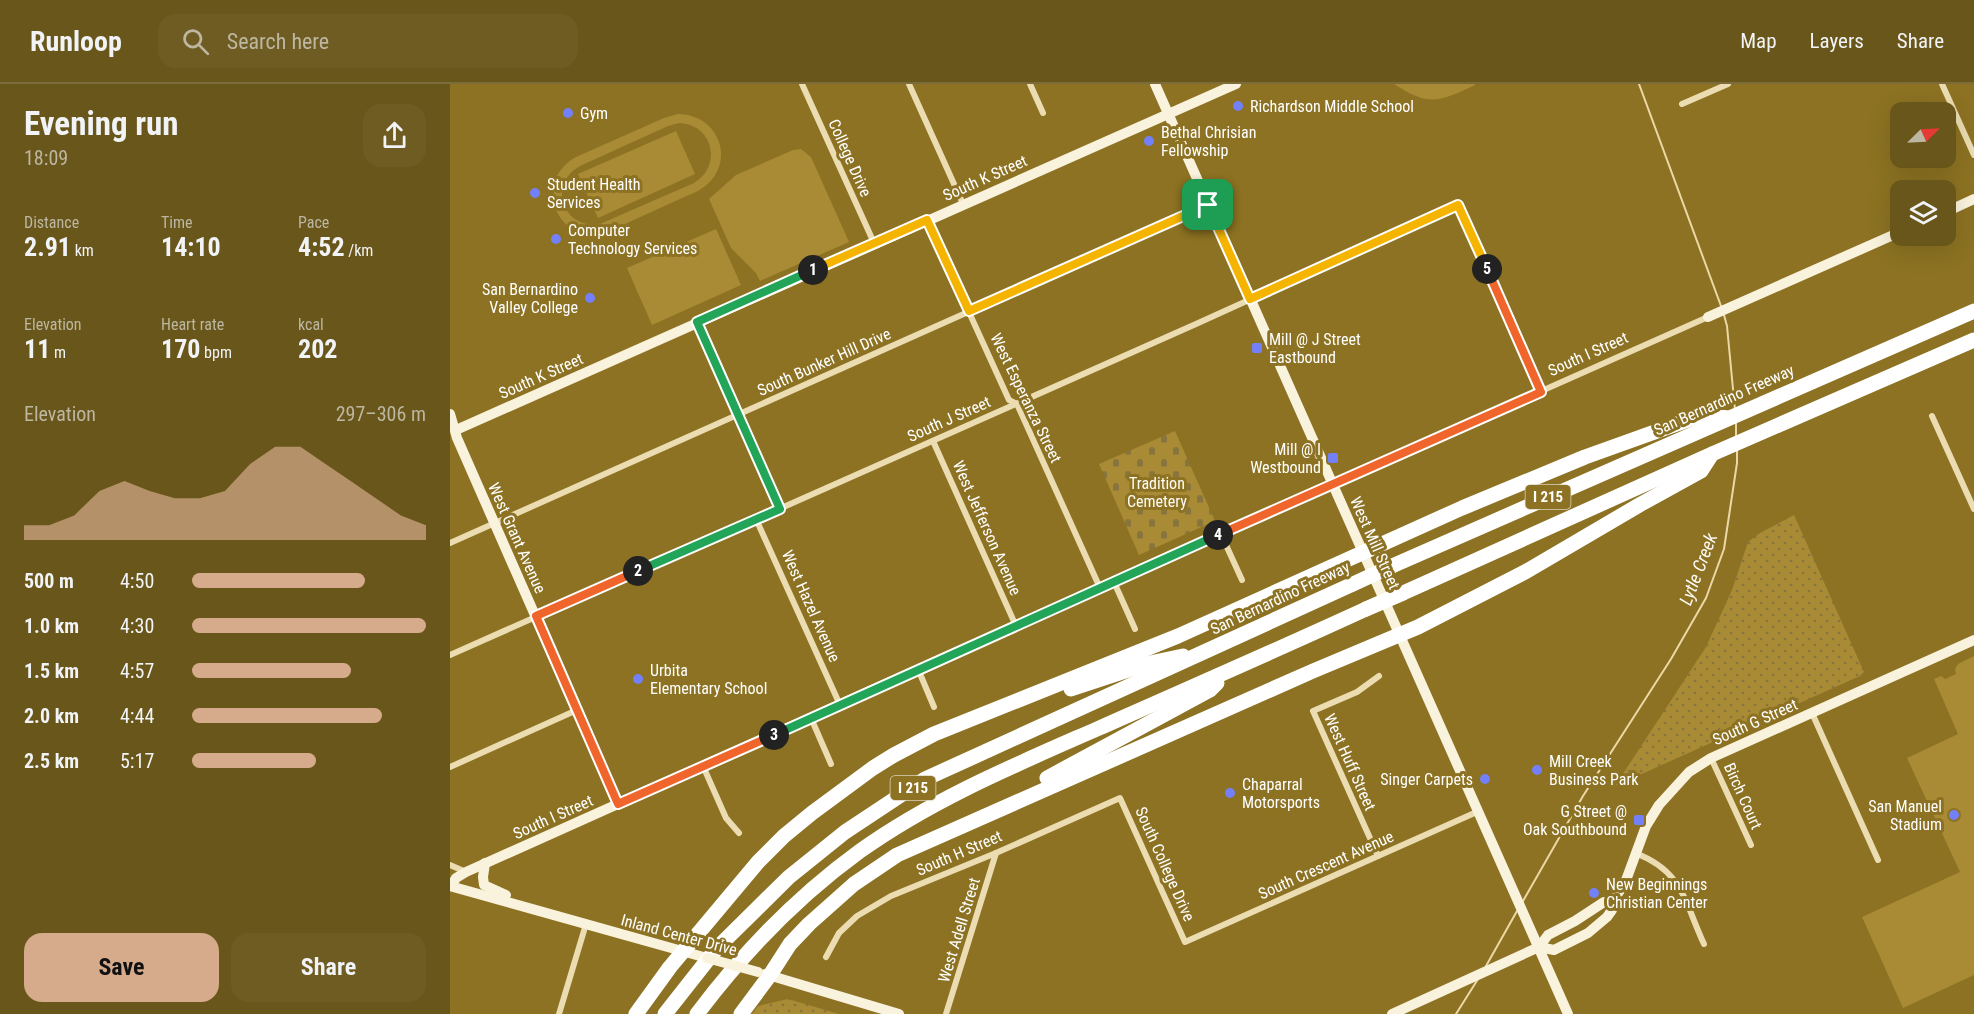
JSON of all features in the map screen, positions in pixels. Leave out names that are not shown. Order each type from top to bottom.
[{"type":"highway","name":"San Bernardino Freeway","points":[[665,1011],[717,948],[789,877],[844,832],[926,779],[1209,651],[1703,422],[1728,418],[1974,311]]},
{"type":"highway","name":"I 215","points":[[697,1014],[741,960],[796,904],[861,851],[912,817],[980,780],[1974,339]]},
{"type":"highway","points":[[636,1014],[689,952],[729,895],[758,862],[784,836],[848,786],[894,755],[934,735],[1178,636],[1363,552],[1585,457],[1703,422]]},
{"type":"highway","points":[[741,1014],[764,974],[790,944],[832,902],[880,865],[912,848],[1418,627],[1525,572],[1701,471],[1712,454]]},
{"type":"highway","points":[[848,786],[911,752],[974,724],[1150,663],[1209,651]]},
{"type":"highway","points":[[912,848],[925,837],[1032,787],[1210,690],[1233,669]]},
{"type":"street","name":"College Drive","points":[[802,84],[874,243]]},
{"type":"street","points":[[909,84],[963,204]]},
{"type":"street","points":[[1030,84],[1043,113]]},
{"type":"street","name":"West Mill Street","points":[[1155,84],[1568,1014]]},
{"type":"street","name":"South K Street","points":[[453,432],[1236,84]]},
{"type":"street","points":[[1682,104],[1728,84]]},
{"type":"street","points":[[1942,84],[1974,155]]},
{"type":"street","points":[[1956,207],[1974,199]]},
{"type":"street","name":"South Bunker Hill Drive","points":[[450,543],[1208,205]]},
{"type":"street","name":"South J Street","points":[[450,655],[1017,404],[1458,205],[1541,392]]},
{"type":"street","name":"West Esperanza Street","points":[[927,220],[1009,400],[1017,404],[1100,588]]},
{"type":"street","name":"South I Street","points":[[451,886],[456,878],[485,863],[1890,236]]},
{"type":"street","points":[[697,322],[780,509]]},
{"type":"street","name":"West Grant Avenue","points":[[450,414],[453,432],[618,804]]},
{"type":"street","points":[[1932,416],[1974,509]]},
{"type":"street","name":"West Jefferson Avenue","points":[[933,441],[1016,626]]},
{"type":"street","name":"West Hazel Avenue","points":[[756,519],[840,705]]},
{"type":"street","points":[[1221,534],[1242,580]]},
{"type":"street","points":[[1114,582],[1135,629]]},
{"type":"street","name":"South G Street","points":[[1539,947],[1554,950],[1588,933],[1607,917],[1612,910],[1612,902],[1625,883],[1646,826],[1659,805],[1689,772],[1711,758],[1974,640]]},
{"type":"street","points":[[918,669],[934,707]]},
{"type":"street","name":"West Huff Street","points":[[1378,856],[1313,711],[1357,692],[1379,676]]},
{"type":"street","points":[[450,767],[577,710]]},
{"type":"street","points":[[1812,713],[1878,860]]},
{"type":"street","points":[[811,718],[831,764]]},
{"type":"street","name":"Birch Court","points":[[1711,758],[1751,846]]},
{"type":"street","points":[[703,766],[726,818],[739,833]]},
{"type":"street","name":"South H Street","points":[[826,957],[840,933],[857,916],[891,896],[1120,798]]},
{"type":"street","name":"South College Drive","points":[[1120,798],[1185,942]]},
{"type":"street","name":"South Crescent Avenue","points":[[1185,942],[1479,811]]},
{"type":"street","name":"West Adell Street","points":[[946,1014],[996,853]]},
{"type":"street","points":[[1635,854],[1660,865],[1673,876],[1704,944]]},
{"type":"street","points":[[485,863],[484,885],[504,893],[512,902]]},
{"type":"street","points":[[450,865],[466,872]]},
{"type":"street","name":"Inland Center Drive","points":[[451,886],[689,952],[899,1014]]},
{"type":"street","name":"South G Street","points":[[1392,1014],[1539,947],[1548,935],[1604,902],[1612,902]]},
{"type":"street","points":[[559,1014],[586,924]]},
{"type":"green space","points":[[1394,84],[1475,85],[1443,98],[1426,99]]},
{"type":"green space","points":[[678,114],[693,117],[706,123],[715,133],[720,145],[721,157],[718,170],[710,181],[698,191],[600,235],[584,234],[571,228],[561,219],[555,206],[553,193],[556,180],[563,167],[576,157]],"holes":[[[679,123],[691,125],[700,130],[706,138],[711,157],[709,167],[694,183],[600,224],[587,224],[577,220],[569,213],[562,194],[564,184],[570,174],[580,166],[668,126]]]},
{"type":"green space","points":[[676,131],[695,174],[598,218],[578,174]]},
{"type":"green space","points":[[801,149],[811,157],[849,242],[760,281],[756,273],[731,248],[709,199],[736,175],[793,150]]},
{"type":"green space","points":[[716,229],[741,285],[652,325],[627,268]]},
{"type":"green space","name":"Tradition Cemetery","points":[[1175,431],[1215,521],[1139,555],[1099,464]]},
{"type":"green space","points":[[1794,515],[1864,672],[1860,676],[1615,786],[1706,647],[1732,590],[1748,542]]},
{"type":"green space","name":"San Manuel Stadium","points":[[1974,656],[1974,975],[1903,1008],[1862,917],[1960,872],[1907,758],[1958,734],[1934,679],[1941,676],[1945,679],[1956,674],[1955,669],[1958,664]]},
{"type":"green space","points":[[788,999],[839,1014],[752,1014],[758,1006]]},
{"type":"waterway","name":"Lytle Creek","points":[[1639,84],[1721,306]]},
{"type":"waterway","name":"Lytle Creek","points":[[1724,315],[1735,410]]},
{"type":"waterway","name":"Lytle Creek","points":[[1736,422],[1736,437]]},
{"type":"waterway","name":"Lytle Creek","points":[[1523,901],[1583,796],[1671,659],[1706,598],[1724,549],[1737,463],[1737,449]]},
{"type":"waterway","name":"Lytle Creek","points":[[1486,966],[1517,911]]},
{"type":"waterway","name":"Lytle Creek","points":[[1456,1014],[1478,979]]},
{"type":"place","name":"Richardson Middle School","points":[[1238,106]]},
{"type":"place","name":"Gym","points":[[568,113]]},
{"type":"place","name":"Bethal Chrisian Fellowship","points":[[1149,141]]},
{"type":"place","name":"Student Health Services","points":[[535,193]]},
{"type":"place","name":"Computer Technology Services","points":[[556,239]]},
{"type":"place","name":"San Bernardino Valley College","points":[[590,298]]},
{"type":"place","name":"Mill @ J Street Eastbound","points":[[1257,348]]},
{"type":"place","name":"Mill @ I Westbound","points":[[1333,458]]},
{"type":"place","name":"Urbita Elementary School","points":[[638,679]]},
{"type":"place","name":"Mill Creek Business Park","points":[[1537,770]]},
{"type":"place","name":"Singer Carpets","points":[[1485,779]]},
{"type":"place","name":"Chaparral Motorsports","points":[[1230,793]]},
{"type":"place","name":"San Manuel Stadium","points":[[1954,815]]},
{"type":"place","name":"G Street @ Oak Southbound","points":[[1639,820]]},
{"type":"place","name":"New Beginnings Christian Center","points":[[1594,893]]},
{"type":"route","points":[[1208,205],[1250,299],[1458,205],[1541,392],[618,804],[536,616],[780,509],[697,322],[927,220],[969,311],[1208,205]]}]
